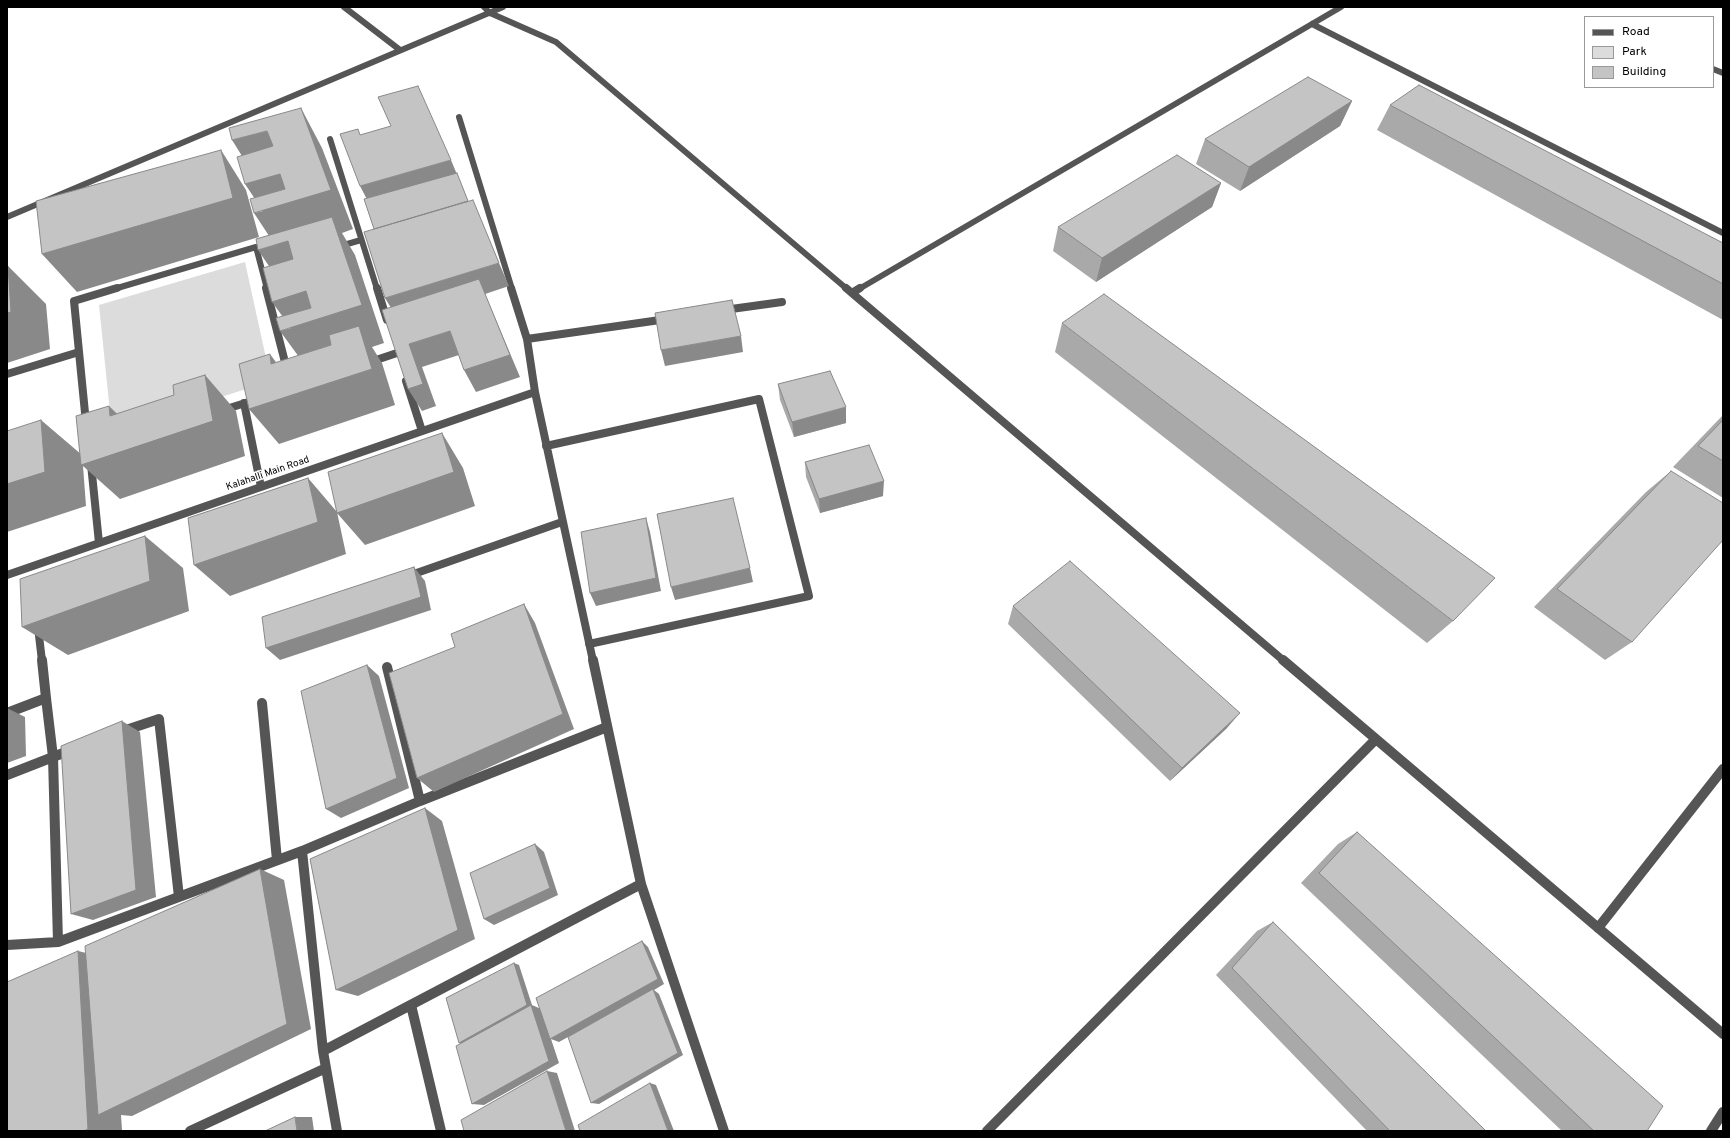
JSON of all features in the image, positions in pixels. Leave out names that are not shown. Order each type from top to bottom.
[{"type":"street","points":[[344,7],[400,50]]},
{"type":"street","points":[[7,216],[400,50],[487,10],[503,7]]},
{"type":"street","points":[[852,293],[1341,7]]},
{"type":"street","points":[[487,10],[556,42],[1723,1034]]},
{"type":"street","points":[[1312,24],[1723,233]]},
{"type":"street","points":[[459,117],[527,339],[535,392],[546,446],[641,884],[724,1131]]},
{"type":"street","points":[[330,139],[390,330]]},
{"type":"street","points":[[333,248],[362,240]]},
{"type":"street","points":[[87,430],[74,301],[256,247],[265,269],[290,380]]},
{"type":"street","points":[[720,311],[782,302]]},
{"type":"street","points":[[527,339],[674,318]]},
{"type":"street","points":[[359,365],[398,357],[395,345]]},
{"type":"street","points":[[7,374],[79,352]]},
{"type":"street","points":[[404,374],[422,431]]},
{"type":"street","name":"Kalahalli Main Road","points":[[7,575],[32,570],[99,543],[535,392]]},
{"type":"street","points":[[215,413],[264,396]]},
{"type":"street","points":[[546,446],[759,399],[809,596],[589,644]]},
{"type":"street","points":[[244,403],[261,487]]},
{"type":"street","points":[[90,453],[99,543]]},
{"type":"street","points":[[398,579],[562,522]]},
{"type":"street","points":[[38,621],[53,756],[58,942]]},
{"type":"street","points":[[387,667],[420,801]]},
{"type":"street","points":[[7,713],[46,698]]},
{"type":"street","points":[[262,703],[277,860]]},
{"type":"street","points":[[117,734],[159,719],[179,897]]},
{"type":"street","points":[[7,945],[58,942],[302,851],[420,801],[607,727]]},
{"type":"street","points":[[988,1131],[1376,739]]},
{"type":"street","points":[[7,775],[82,746]]},
{"type":"street","points":[[1598,928],[1723,770]]},
{"type":"street","points":[[302,851],[323,1051],[337,1131]]},
{"type":"street","points":[[323,1051],[641,884]]},
{"type":"street","points":[[411,1005],[441,1131]]},
{"type":"street","points":[[190,1131],[326,1068]]},
{"type":"street","points":[[1711,1131],[1723,1112]]},
{"type":"green space","points":[[245,262],[271,381],[112,432],[99,305]]},
{"type":"building","points":[[1308,77],[1352,101],[1249,167],[1205,139]]},
{"type":"building","points":[[1419,85],[1723,243],[1723,284],[1390,105]]},
{"type":"building","points":[[418,86],[451,160],[360,186],[340,134],[358,129],[360,135],[391,126],[378,97]]},
{"type":"building","points":[[301,108],[331,190],[254,213],[250,199],[285,189],[280,174],[245,184],[237,157],[273,146],[267,131],[232,140],[229,128]]},
{"type":"building","points":[[221,150],[233,198],[42,254],[36,201]]},
{"type":"building","points":[[1177,155],[1221,183],[1102,258],[1058,227]]},
{"type":"building","points":[[457,173],[468,201],[374,229],[364,199]]},
{"type":"building","points":[[473,200],[499,263],[385,298],[364,232]]},
{"type":"building","points":[[332,217],[362,305],[280,331],[276,318],[311,308],[306,291],[272,302],[263,268],[293,259],[288,241],[258,250],[256,239]]},
{"type":"building","points":[[7,266],[11,312],[7,313]]},
{"type":"building","points":[[479,279],[510,355],[464,370],[450,331],[409,344],[423,384],[408,389],[382,310]]},
{"type":"building","points":[[1104,294],[1495,578],[1453,621],[1062,323]]},
{"type":"building","points":[[732,300],[741,336],[661,350],[655,313]]},
{"type":"building","points":[[359,326],[372,369],[249,409],[239,364],[270,354],[271,364],[331,345],[329,335]]},
{"type":"building","points":[[830,371],[846,407],[792,422],[778,384]]},
{"type":"building","points":[[205,375],[213,421],[81,465],[76,416],[109,406],[110,416],[174,395],[173,385]]},
{"type":"building","points":[[41,420],[45,472],[7,484],[7,431]]},
{"type":"building","points":[[1723,420],[1723,461],[1698,446]]},
{"type":"building","points":[[442,433],[454,472],[337,513],[328,472]]},
{"type":"building","points":[[869,445],[884,481],[819,499],[805,462]]},
{"type":"building","points":[[1671,471],[1723,503],[1723,540],[1632,642],[1557,589]]},
{"type":"building","points":[[308,478],[318,522],[194,565],[188,518]]},
{"type":"building","points":[[733,498],[750,568],[671,587],[657,514]]},
{"type":"building","points":[[646,518],[656,578],[590,593],[581,532]]},
{"type":"building","points":[[145,536],[150,581],[22,627],[20,579]]},
{"type":"building","points":[[1070,561],[1240,713],[1182,768],[1013,606]]},
{"type":"building","points":[[414,567],[421,597],[266,648],[262,617]]},
{"type":"building","points":[[524,604],[563,714],[417,778],[389,673],[455,647],[451,634]]},
{"type":"building","points":[[367,665],[397,778],[326,809],[301,691]]},
{"type":"building","points":[[122,721],[136,890],[71,914],[61,746]]},
{"type":"building","points":[[425,808],[458,930],[336,990],[310,859]]},
{"type":"building","points":[[1357,832],[1663,1106],[1647,1131],[1594,1131],[1319,873]]},
{"type":"building","points":[[535,844],[550,888],[484,919],[470,873]]},
{"type":"building","points":[[260,869],[287,1024],[98,1115],[85,946]]},
{"type":"building","points":[[1273,922],[1486,1131],[1390,1131],[1232,968]]},
{"type":"building","points":[[642,941],[658,979],[550,1039],[536,998]]},
{"type":"building","points":[[78,951],[88,1129],[84,1131],[7,1131],[7,982]]},
{"type":"building","points":[[514,963],[527,1005],[459,1043],[446,998]]},
{"type":"building","points":[[653,989],[678,1053],[591,1103],[568,1037]]},
{"type":"building","points":[[531,1005],[549,1061],[472,1104],[456,1046]]},
{"type":"building","points":[[547,1071],[566,1131],[464,1131],[461,1120]]},
{"type":"building","points":[[650,1083],[668,1131],[580,1131],[578,1125]]},
{"type":"building","points":[[295,1117],[297,1131],[265,1131]]}]
